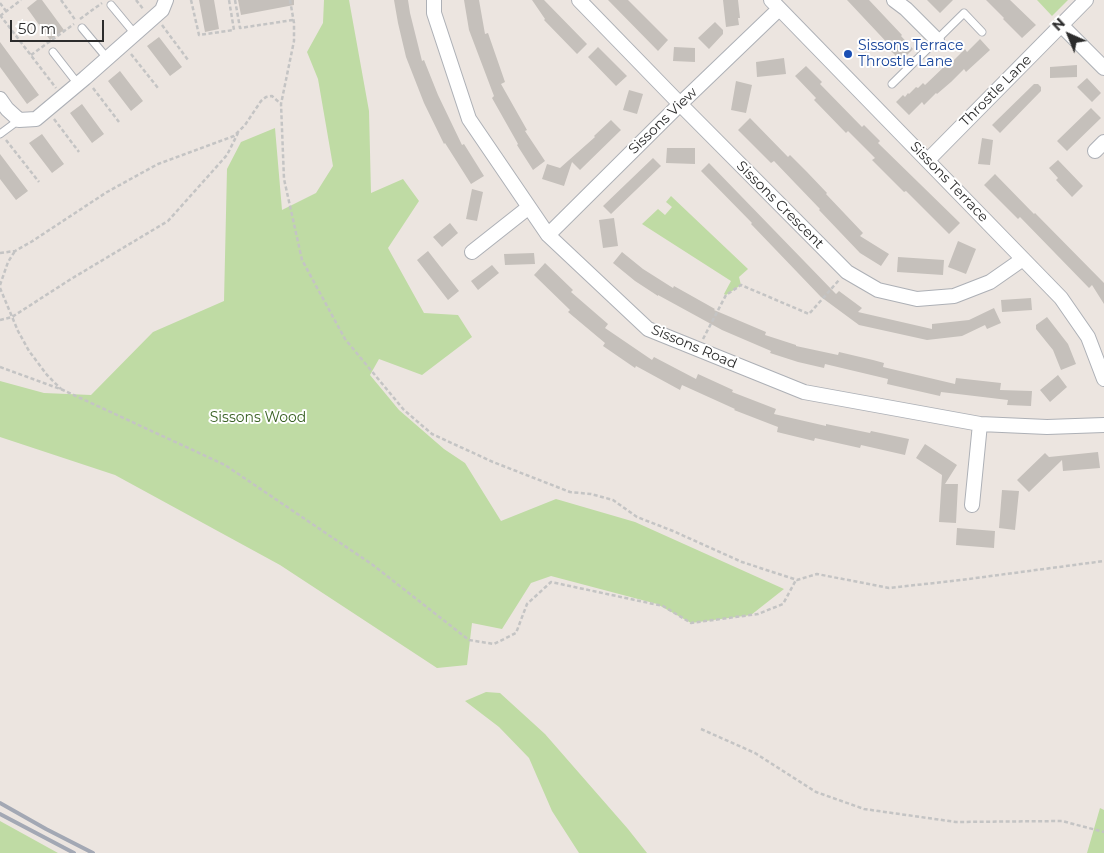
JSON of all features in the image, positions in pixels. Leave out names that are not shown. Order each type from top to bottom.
[{"type":"street","points":[[0,99],[7,110],[19,120],[36,119],[162,10],[166,0]]},
{"type":"street","name":"Sissons Road","points":[[434,0],[434,14],[469,119],[548,235],[648,329],[804,392],[980,424],[1047,428],[1104,425]]},
{"type":"street","name":"Sissons Crescent","points":[[579,0],[847,272],[878,290],[917,298],[954,296],[990,282],[1023,260]]},
{"type":"street","points":[[894,0],[906,9],[937,40]]},
{"type":"street","name":"Throstle Lane","points":[[928,160],[1086,0]]},
{"type":"street","name":"Sissons View","points":[[548,235],[680,104],[775,4]]},
{"type":"street","name":"Sissons Terrace","points":[[775,4],[1061,298],[1088,337],[1104,379]]},
{"type":"street","points":[[1061,25],[1104,68]]},
{"type":"street","points":[[472,252],[529,207]]},
{"type":"street","points":[[972,505],[980,424]]},
{"type":"lane","points":[[109,3],[135,34]]},
{"type":"lane","points":[[892,84],[964,13],[982,32]]},
{"type":"lane","points":[[82,28],[107,58]]},
{"type":"lane","points":[[53,52],[81,81]]},
{"type":"lane","points":[[1,134],[19,120]]},
{"type":"path","points":[[21,0],[0,15],[63,97]]},
{"type":"path","points":[[61,0],[77,22]]},
{"type":"path","points":[[191,0],[199,34],[234,30],[229,0]]},
{"type":"path","points":[[235,0],[240,28],[293,20]]},
{"type":"path","points":[[290,0],[294,41],[281,104],[284,179],[302,260],[345,339],[404,410],[432,434],[493,462],[570,492],[591,494],[613,500],[637,517],[742,562],[797,580],[817,574],[889,588],[1104,561]]},
{"type":"path","points":[[0,3],[6,11]]},
{"type":"path","points":[[31,56],[77,22],[109,3]]},
{"type":"path","points":[[155,16],[188,60]]},
{"type":"path","points":[[124,44],[158,88]]},
{"type":"path","points":[[81,81],[119,122]]},
{"type":"path","points":[[0,253],[15,251],[31,242],[107,192],[158,164],[234,136],[245,125],[261,101],[266,97],[272,96],[281,104]]},
{"type":"path","points":[[47,110],[79,152]]},
{"type":"path","points":[[0,320],[12,317],[71,278],[168,221],[227,155],[239,131]]},
{"type":"path","points":[[1,134],[39,182]]},
{"type":"path","points":[[15,251],[8,262],[0,286],[29,352],[63,390]]},
{"type":"path","points":[[698,349],[726,295],[741,284],[809,314],[847,272]]},
{"type":"path","points":[[0,368],[63,390],[225,465],[373,565],[469,640],[494,644],[516,633],[527,604],[551,582],[662,606],[691,623],[758,614],[783,604],[797,580]]},
{"type":"path","points":[[701,729],[755,753],[816,792],[864,809],[956,822],[1062,821],[1104,832]]},
{"type":"green space","name":"Sissons Wood","points":[[324,0],[349,0],[369,111],[371,193],[403,179],[419,201],[388,248],[424,313],[458,315],[472,337],[422,375],[379,359],[370,375],[399,410],[444,449],[465,463],[501,521],[556,499],[635,522],[784,589],[751,615],[691,623],[657,604],[551,576],[531,583],[502,629],[472,623],[467,665],[437,668],[280,565],[115,475],[0,437],[0,381],[44,393],[91,395],[153,332],[224,301],[227,169],[241,142],[275,128],[282,210],[316,193],[333,166],[318,79],[307,52],[323,23]]},
{"type":"green space","points":[[1037,0],[1068,0],[1052,16]]},
{"type":"green space","points":[[671,196],[748,269],[739,277],[741,285],[726,295],[724,294],[731,281],[642,224],[658,209],[665,215],[672,207],[666,202]]},
{"type":"green space","points":[[486,692],[500,693],[545,734],[647,853],[579,853],[552,811],[529,758],[499,727],[465,701]]},
{"type":"green space","points":[[1100,808],[1104,810],[1104,853],[1087,853]]},
{"type":"green space","points":[[0,821],[58,853],[0,853]]},
{"type":"building","points":[[37,0],[42,0],[64,30],[50,40],[27,8]]},
{"type":"building","points":[[199,0],[214,0],[219,29],[205,32]]},
{"type":"building","points":[[238,0],[294,0],[294,5],[241,15]]},
{"type":"building","points":[[394,0],[408,0],[422,61],[424,60],[438,95],[462,145],[464,144],[484,176],[471,184],[444,144],[424,103],[406,57]]},
{"type":"building","points":[[464,0],[479,0],[485,34],[488,33],[505,82],[501,84],[527,130],[525,131],[545,161],[533,170],[517,145],[492,98],[494,96],[469,30]]},
{"type":"building","points":[[532,0],[544,0],[587,44],[577,54],[544,20]]},
{"type":"building","points":[[608,0],[628,0],[668,40],[658,51]]},
{"type":"building","points":[[723,0],[738,0],[739,25],[726,27]]},
{"type":"building","points":[[847,0],[869,0],[913,49],[901,61],[891,51],[893,49]]},
{"type":"building","points":[[927,0],[953,0],[940,13]]},
{"type":"building","points":[[986,0],[1010,0],[1036,25],[1022,38]]},
{"type":"building","points":[[715,22],[723,30],[723,34],[709,49],[698,38]]},
{"type":"building","points":[[159,37],[182,67],[170,76],[147,46]]},
{"type":"building","points":[[980,39],[990,50],[966,72],[964,69],[924,105],[922,102],[909,115],[896,102],[916,87],[918,88],[923,83],[925,85],[947,64],[949,65],[965,49],[967,52]]},
{"type":"building","points":[[0,42],[39,95],[27,104],[0,67]]},
{"type":"building","points":[[598,47],[627,76],[616,86],[588,57]]},
{"type":"building","points":[[674,47],[695,48],[695,62],[673,61]]},
{"type":"building","points":[[784,58],[786,74],[757,77],[756,62]]},
{"type":"building","points":[[1077,65],[1077,77],[1050,78],[1050,67]]},
{"type":"building","points":[[806,66],[822,82],[820,84],[862,127],[864,125],[880,141],[878,143],[960,223],[949,234],[872,160],[875,158],[848,131],[846,133],[814,100],[816,98],[795,76]]},
{"type":"building","points":[[120,71],[143,101],[131,111],[108,81]]},
{"type":"building","points":[[1087,78],[1101,93],[1092,102],[1077,87]]},
{"type":"building","points":[[736,81],[752,85],[746,113],[731,110]]},
{"type":"building","points":[[1034,84],[1038,84],[1041,87],[1041,91],[1000,133],[992,125]]},
{"type":"building","points":[[629,90],[643,94],[637,114],[623,110]]},
{"type":"building","points":[[82,104],[104,134],[92,143],[70,113]]},
{"type":"building","points":[[1091,108],[1101,118],[1067,151],[1057,141]]},
{"type":"building","points":[[750,118],[827,193],[863,233],[860,236],[889,254],[881,266],[860,253],[774,161],[771,163],[738,130]]},
{"type":"building","points":[[611,120],[621,130],[580,170],[572,162],[564,186],[542,179],[547,164],[560,168]]},
{"type":"building","points":[[42,134],[64,164],[52,173],[29,143]]},
{"type":"building","points":[[982,138],[993,140],[990,165],[978,164]]},
{"type":"building","points":[[667,148],[695,148],[695,164],[666,163]]},
{"type":"building","points":[[0,154],[28,191],[16,200],[0,179]]},
{"type":"building","points":[[653,158],[661,166],[611,214],[603,206]]},
{"type":"building","points":[[1058,160],[1083,186],[1072,197],[1056,180],[1058,178],[1049,168]]},
{"type":"building","points":[[709,163],[836,294],[839,291],[862,308],[858,312],[932,329],[932,324],[969,320],[994,308],[1001,323],[987,329],[985,325],[962,336],[927,340],[859,325],[821,297],[701,171]]},
{"type":"building","points":[[995,174],[1104,283],[1104,304],[1092,285],[1089,288],[1020,217],[1018,219],[984,185]]},
{"type":"building","points":[[472,189],[483,192],[477,221],[466,219]]},
{"type":"building","points":[[614,218],[618,246],[603,248],[599,220]]},
{"type":"building","points":[[450,223],[458,233],[442,247],[433,237]]},
{"type":"building","points":[[958,241],[976,249],[966,274],[948,267]]},
{"type":"building","points":[[428,251],[459,291],[448,300],[417,260]]},
{"type":"building","points":[[622,252],[643,269],[673,288],[674,286],[714,310],[766,332],[765,335],[796,346],[838,355],[839,352],[873,360],[884,363],[883,367],[955,384],[956,378],[1001,383],[1000,390],[1032,391],[1031,406],[1007,405],[1008,400],[941,392],[940,396],[887,384],[888,379],[825,364],[824,368],[770,353],[771,351],[722,330],[658,296],[635,281],[613,263]]},
{"type":"building","points":[[534,253],[535,264],[505,265],[504,254]]},
{"type":"building","points":[[898,257],[944,260],[943,275],[897,272]]},
{"type":"building","points":[[545,263],[573,290],[571,292],[608,324],[605,328],[652,360],[654,357],[696,379],[698,374],[733,390],[732,392],[776,409],[774,414],[826,426],[826,424],[870,433],[871,431],[909,439],[905,455],[861,445],[860,448],[815,438],[814,441],[777,432],[778,427],[734,410],[682,385],[680,390],[636,366],[635,368],[603,346],[605,343],[568,312],[570,310],[534,275]]},
{"type":"building","points":[[492,265],[499,273],[478,290],[471,281]]},
{"type":"building","points":[[1031,298],[1032,310],[1002,312],[1001,300]]},
{"type":"building","points":[[1047,317],[1068,344],[1076,364],[1061,370],[1053,350],[1036,329],[1036,325]]},
{"type":"building","points":[[1058,375],[1067,387],[1050,402],[1040,390]]},
{"type":"building","points":[[925,444],[957,465],[945,484],[958,484],[956,523],[939,522],[942,475],[916,458]]},
{"type":"building","points":[[1098,452],[1100,468],[1063,471],[1062,460],[1029,492],[1017,480],[1045,453],[1049,457]]},
{"type":"building","points":[[1002,490],[1019,491],[1015,530],[999,528]]},
{"type":"building","points":[[957,528],[995,531],[994,548],[956,545]]},
{"type":"railway","points":[[0,803],[93,853]]},
{"type":"railway","points":[[0,814],[74,853]]},
{"type":"place","name":"Sissons Terrace Throstle Lane","points":[[848,54]]}]
